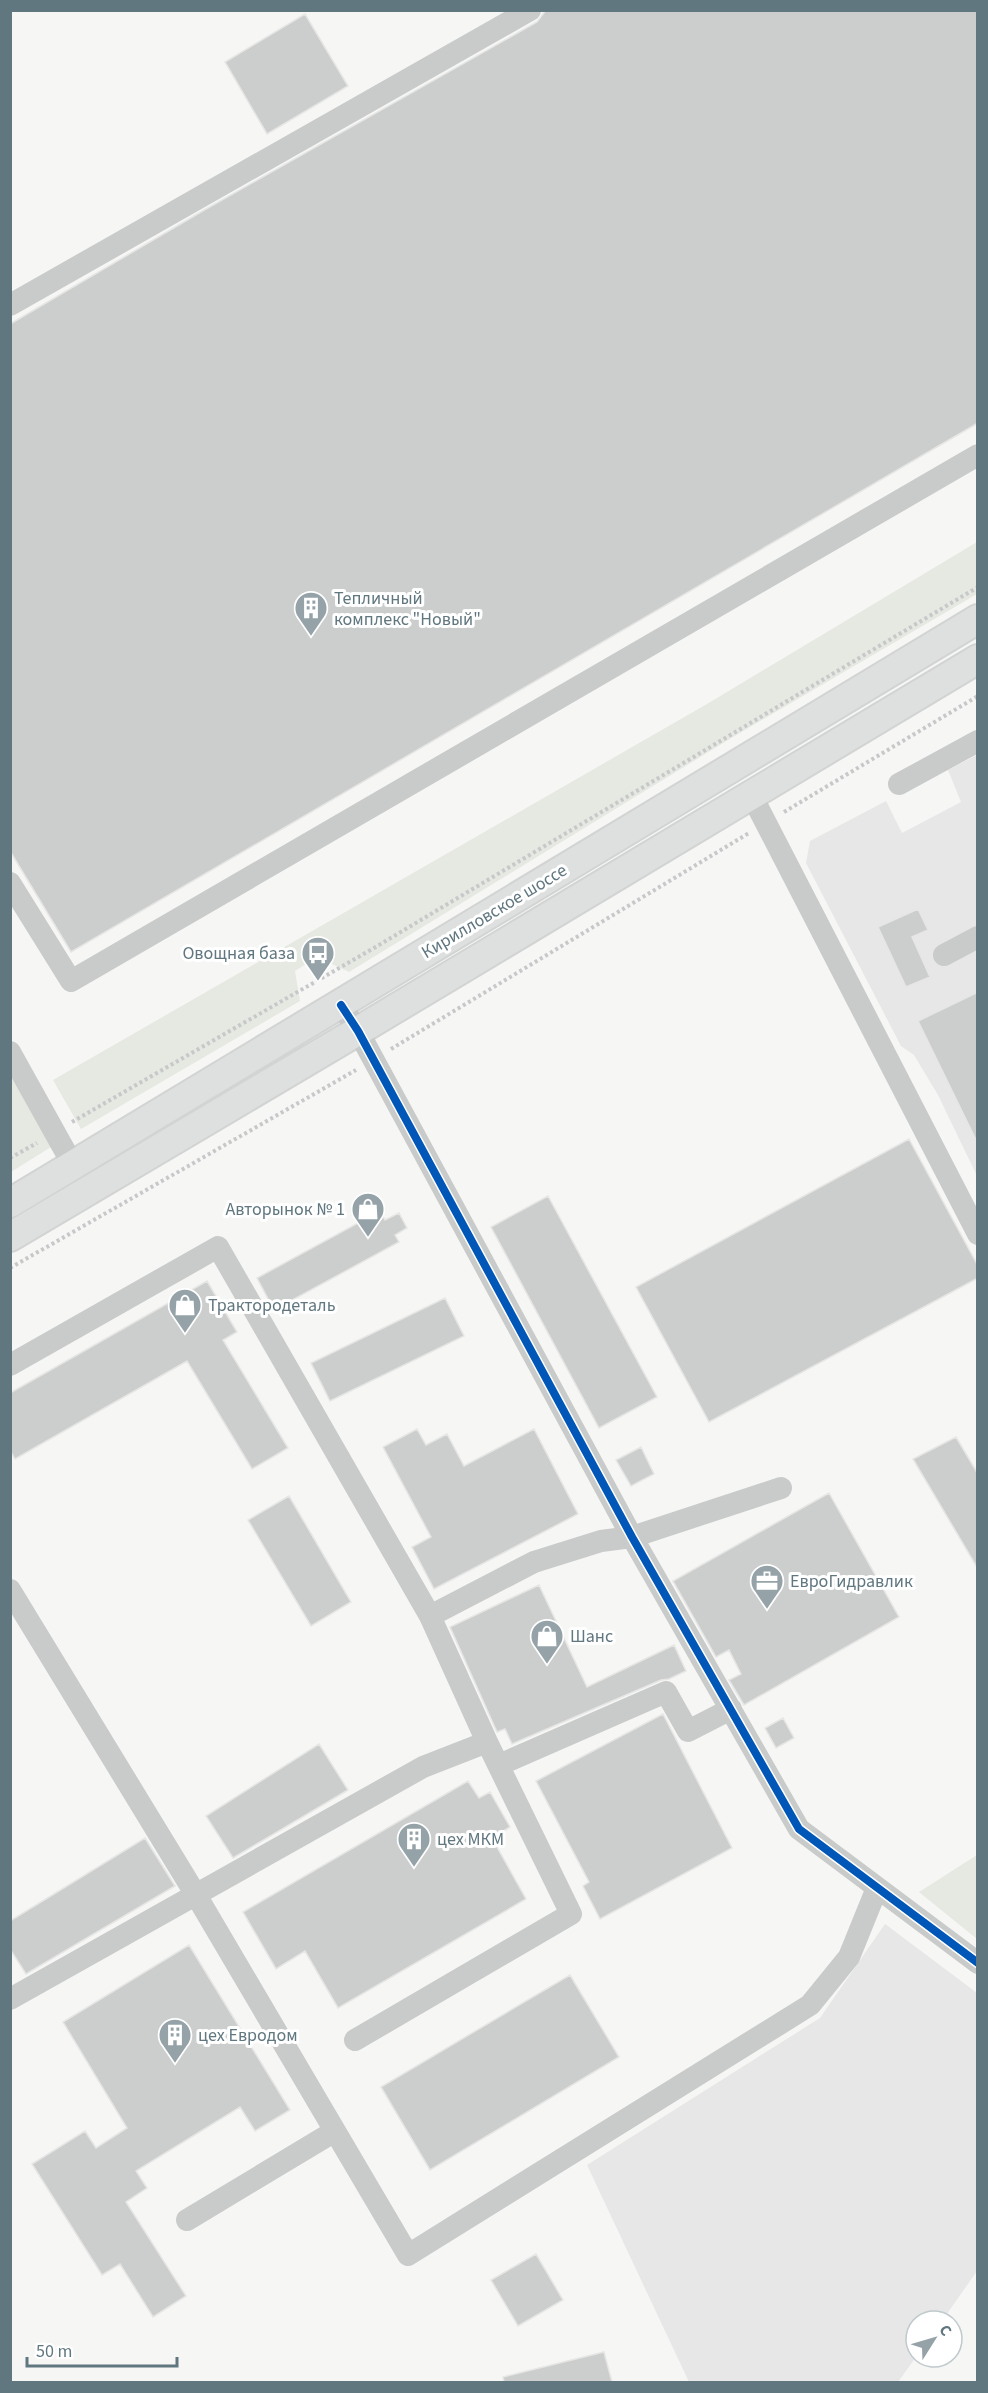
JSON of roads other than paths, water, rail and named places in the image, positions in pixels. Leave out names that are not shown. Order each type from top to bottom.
[{"type":"main road","name":"Кирилловское шоссе","points":[[10,1203],[74,1167],[978,620]]},
{"type":"main road","name":"Кирилловское шоссе","points":[[10,1237],[358,1032],[978,659]]},
{"type":"street","points":[[10,305],[530,10]]},
{"type":"street","points":[[10,883],[71,981],[978,454]]},
{"type":"street","points":[[900,784],[978,741]]},
{"type":"street","points":[[752,796],[978,1234]]},
{"type":"street","points":[[944,955],[978,937]]},
{"type":"street","points":[[341,1005],[358,1032],[632,1537],[799,1829],[978,1963]]},
{"type":"street","points":[[10,1052],[74,1167]]},
{"type":"street","points":[[10,1365],[218,1247],[430,1616],[487,1742],[571,1914],[355,2040]]},
{"type":"street","points":[[430,1616],[534,1562],[601,1541],[632,1537],[781,1488]]},
{"type":"street","points":[[10,1590],[195,1895],[408,2255],[810,2005],[849,1957],[877,1888]]},
{"type":"street","points":[[499,1765],[666,1692],[688,1731],[731,1709]]},
{"type":"street","points":[[10,1999],[423,1767],[487,1742]]},
{"type":"street","points":[[187,2220],[335,2131]]},
{"type":"place","name":"Тепличный комплекс \"Новый\"","points":[[311,637]]},
{"type":"place","name":"Овощная база","points":[[318,982]]},
{"type":"place","name":"Авторынок № 1","points":[[368,1238]]},
{"type":"place","name":"Трактородеталь","points":[[185,1334]]},
{"type":"place","name":"ЕвроГидравлик","points":[[767,1610]]},
{"type":"place","name":"Шанс","points":[[547,1665]]},
{"type":"place","name":"цех МКМ","points":[[414,1868]]},
{"type":"place","name":"цех Евродом","points":[[175,2064]]}]
